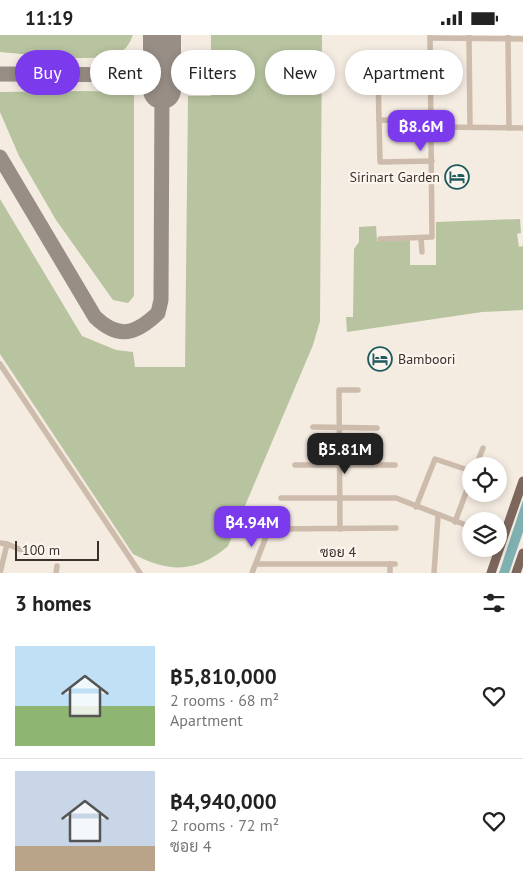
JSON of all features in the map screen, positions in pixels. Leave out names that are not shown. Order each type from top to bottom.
[{"type":"main road","points":[[507,522],[523,481]]},
{"type":"main road","points":[[516,573],[523,553]]},
{"type":"main road","points":[[491,573],[495,557]]},
{"type":"street","points":[[430,50],[430,37],[508,37],[523,39]]},
{"type":"street","points":[[469,37],[470,127]]},
{"type":"street","points":[[508,37],[509,128]]},
{"type":"street","points":[[378,95],[380,162],[432,161]]},
{"type":"street","points":[[380,239],[432,237],[432,124],[430,95]]},
{"type":"street","points":[[379,121],[470,127],[523,128]]},
{"type":"street","points":[[421,238],[422,252]]},
{"type":"street","points":[[0,364],[140,573]]},
{"type":"street","points":[[340,529],[339,390],[358,390]]},
{"type":"street","points":[[313,427],[377,427]]},
{"type":"street","points":[[480,457],[483,448]]},
{"type":"street","points":[[416,507],[435,459],[462,468]]},
{"type":"street","points":[[295,465],[395,465]]},
{"type":"street","points":[[281,499],[396,499],[462,524]]},
{"type":"street","points":[[455,522],[462,502]]},
{"type":"street","points":[[434,573],[438,516]]},
{"type":"street","points":[[252,573],[269,529],[396,529]]},
{"type":"street","points":[[0,543],[24,551]]},
{"type":"street","points":[[0,573],[7,545]]},
{"type":"street","name":"ซอย 4","points":[[256,564],[393,564],[390,573]]},
{"type":"street","points":[[56,573],[57,566]]},
{"type":"green space","points":[[0,35],[133,35],[123,50],[90,50],[90,58],[80,58],[80,50],[15,50],[15,53],[0,52]]},
{"type":"green space","points":[[211,35],[322,35],[322,50],[265,50],[265,95],[322,95],[320,321],[313,345],[228,546],[205,561],[194,565],[171,567],[159,565],[133,554],[0,354],[0,199],[82,336],[116,350],[133,352],[135,367],[185,367],[188,96],[255,95],[255,50],[211,50]]},
{"type":"green space","points":[[80,91],[90,91],[90,95],[134,95],[134,296],[128,303],[113,300],[56,220],[19,156],[0,112],[0,92],[15,92],[15,95],[80,95]]},
{"type":"green space","points":[[520,219],[521,233],[517,234],[519,247],[523,246],[523,310],[482,312],[347,332],[346,317],[353,317],[354,249],[359,242],[359,227],[376,226],[377,241],[410,240],[410,265],[436,265],[436,222]]},
{"type":"water","points":[[523,500],[523,532],[509,573],[499,573],[504,557],[507,557],[507,549]]},
{"type":"taxiway","points":[[0,74],[162,75]]},
{"type":"taxiway","points":[[0,157],[95,317],[112,329],[120,331],[135,330],[158,313],[161,300],[162,90]]},
{"type":"runway","points":[[162,35],[162,90]]},
{"type":"place","name":"Sirinart Garden","points":[[457,177]]},
{"type":"place","name":"Bamboori","points":[[380,359]]}]
